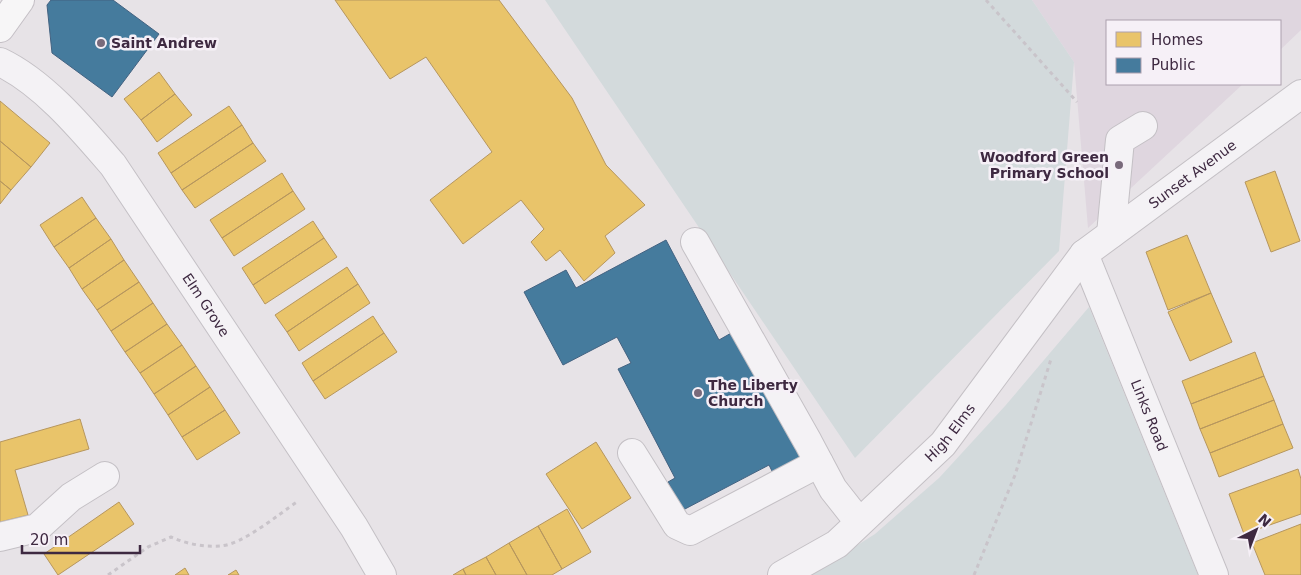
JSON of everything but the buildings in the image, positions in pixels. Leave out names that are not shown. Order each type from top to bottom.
[{"type":"main road","points":[[0,28],[20,0]]},
{"type":"street","name":"Elm Grove","points":[[0,62],[32,83],[74,120],[113,165],[354,527],[382,575]]},
{"type":"street","name":"Sunset Avenue","points":[[1084,254],[1301,94]]},
{"type":"street","points":[[1112,234],[1120,140],[1143,126]]},
{"type":"street","points":[[695,242],[833,488],[859,522]]},
{"type":"street","name":"High Elms","points":[[782,575],[837,544],[943,444],[1084,254]]},
{"type":"street","name":"Links Road","points":[[1084,254],[1214,575]]},
{"type":"street","points":[[632,453],[677,525],[690,532],[820,464]]},
{"type":"street","points":[[0,537],[37,528],[71,497],[106,476]]},
{"type":"path","points":[[986,0],[1077,102]]},
{"type":"path","points":[[974,575],[1015,475],[1052,356]]},
{"type":"path","points":[[108,575],[148,548],[171,538],[191,545],[222,546],[247,537],[324,484]]},
{"type":"shaded area","points":[[545,0],[1032,0],[1074,62],[1059,251],[855,458]]},
{"type":"shaded area","name":"Woodford Green Primary School","points":[[1032,0],[1301,0],[1301,30],[1281,49],[1281,20],[1106,20],[1106,85],[1242,85],[1088,228],[1074,62]]},
{"type":"shaded area","points":[[1089,307],[1198,575],[805,575],[834,560],[875,534],[939,478],[1005,406]]},
{"type":"place","name":"Saint Andrew","points":[[101,43]]},
{"type":"place","name":"Woodford Green Primary School","points":[[1119,165]]},
{"type":"place","name":"The Liberty Church","points":[[698,393]]}]
